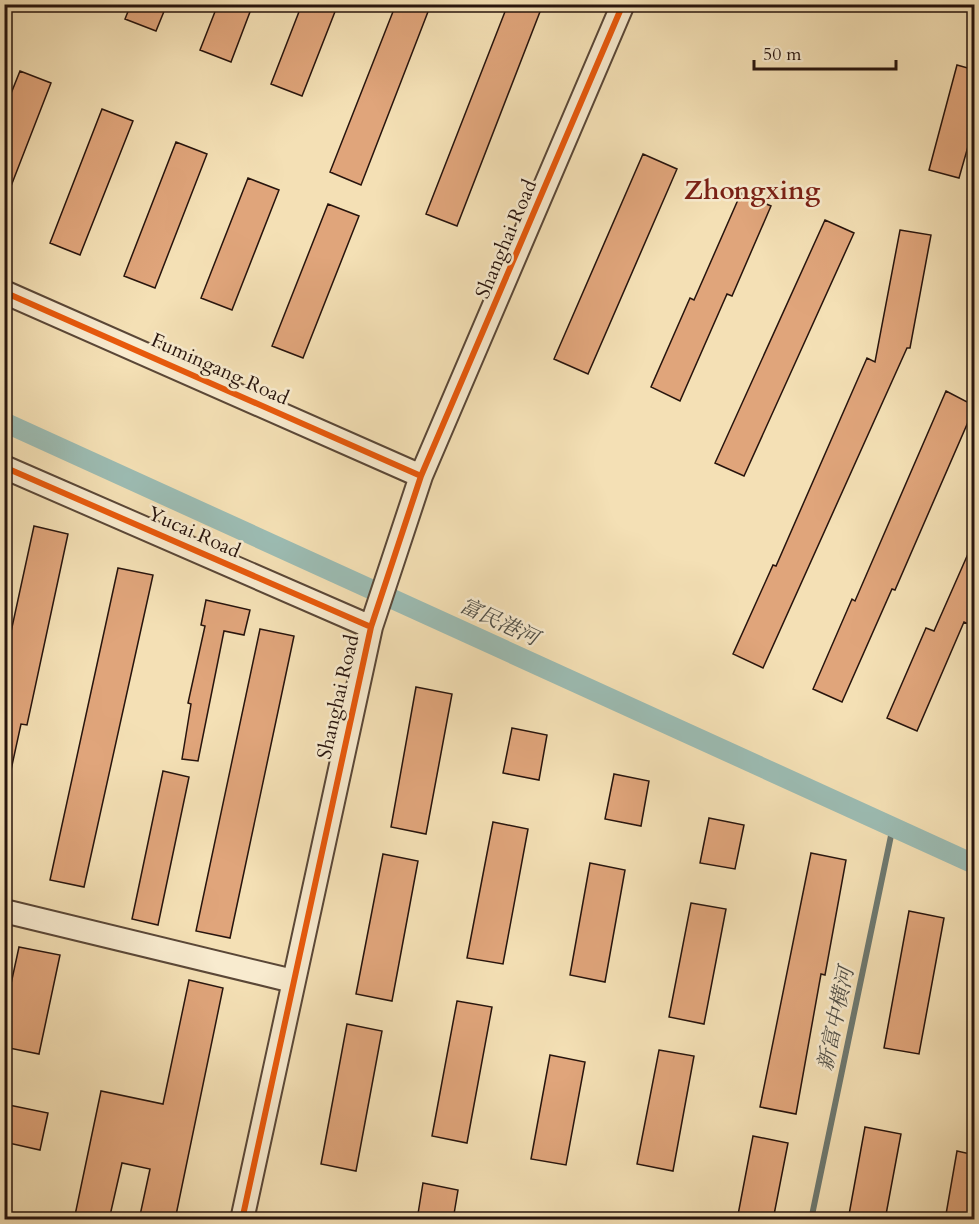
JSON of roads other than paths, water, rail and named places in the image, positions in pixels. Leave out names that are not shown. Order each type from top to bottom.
[{"type":"street","name":"Shanghai Road","points":[[242,1220],[371,626],[421,476],[622,4]]},
{"type":"street","name":"Fumingang Road","points":[[4,292],[421,476]]},
{"type":"street","name":"Yucai Road","points":[[4,466],[371,626]]},
{"type":"street","points":[[4,911],[293,981]]},
{"type":"waterway","name":"富民港河","points":[[4,422],[974,864]]},
{"type":"waterway","name":"新富中横河","points":[[811,1220],[893,826]]},
{"type":"district","name":"Zhongxing","points":[[752,190]]}]
